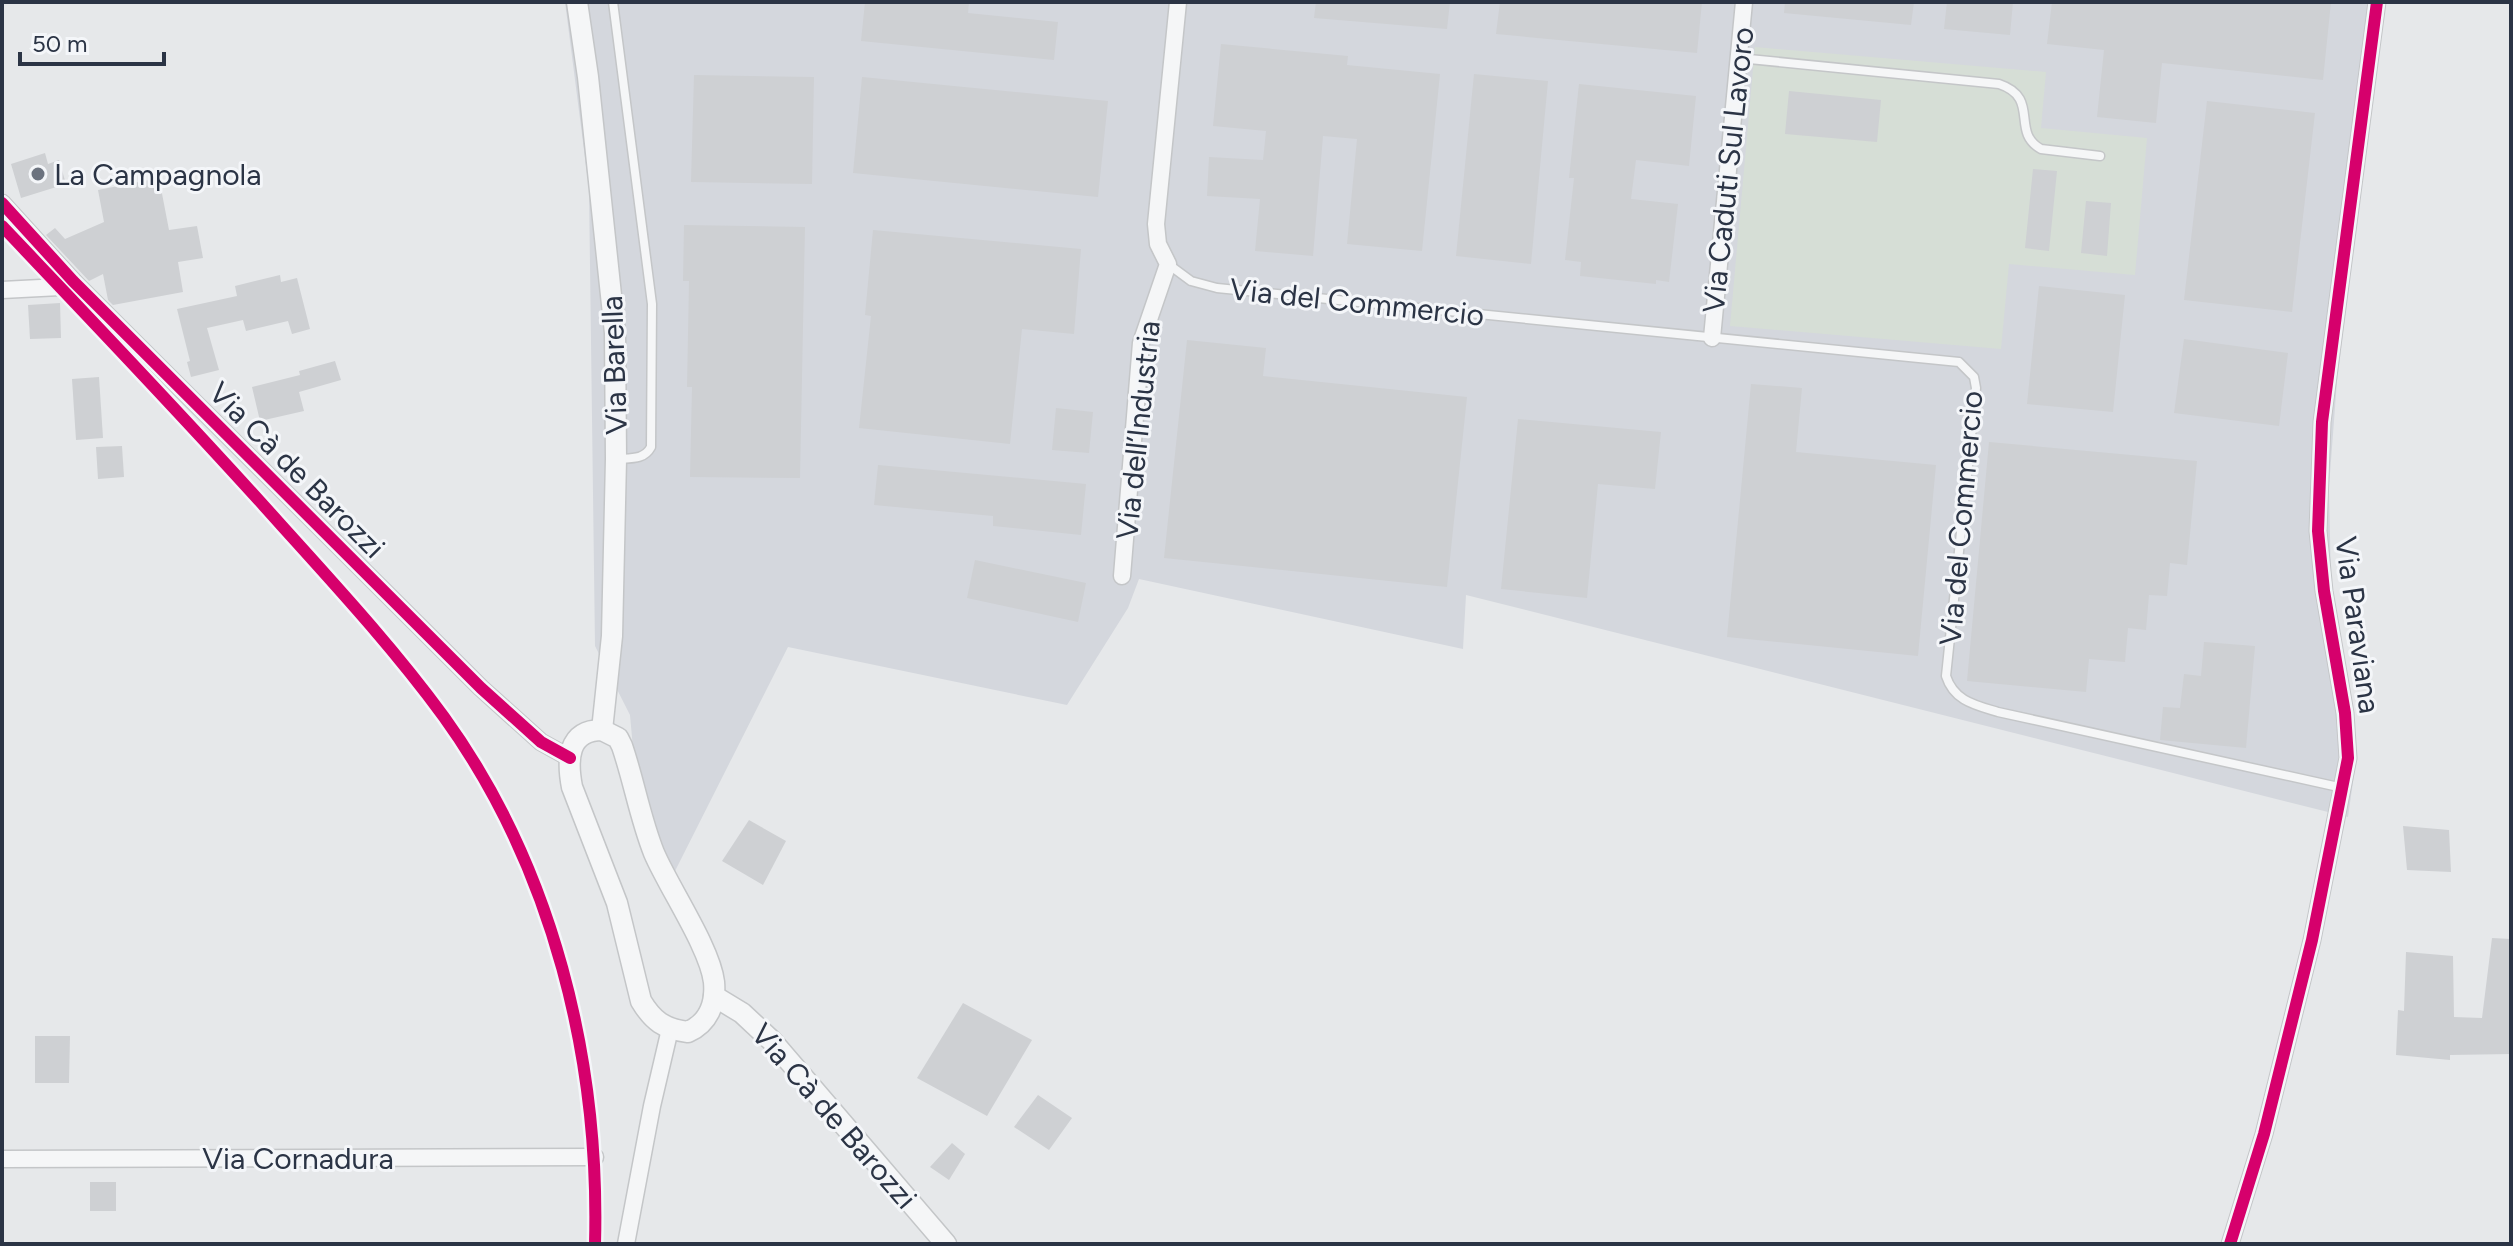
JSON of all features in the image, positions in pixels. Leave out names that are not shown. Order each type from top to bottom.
[{"type":"street","name":"Via Barella","points":[[577,2],[614,306],[616,459],[612,636],[602,730]]},
{"type":"street","points":[[1168,264],[1158,244],[1156,224],[1178,2]]},
{"type":"street","name":"Via Caduti Sul Lavoro","points":[[1712,338],[1744,2]]},
{"type":"street","name":"Via Paraviana","points":[[2230,1244],[2264,1134],[2305,970],[2348,758],[2342,688],[2324,591],[2318,531],[2322,422],[2377,2]]},
{"type":"street","name":"Via Cà de Barozzi","points":[[2,203],[73,281],[481,688],[533,736],[570,758]]},
{"type":"street","name":"Via dell’Industria","points":[[1122,576],[1141,343],[1168,264]]},
{"type":"street","points":[[2,290],[60,287],[73,281]]},
{"type":"street","points":[[602,730],[618,738],[622,746],[653,851],[714,980],[714,996],[706,1021],[688,1032],[670,1029],[656,1021],[641,1001],[617,903],[576,802],[569,773],[573,746],[579,736],[602,730]]},
{"type":"street","name":"Via Cà de Barozzi","points":[[714,996],[742,1013],[772,1041],[946,1244]]},
{"type":"street","points":[[626,1244],[670,1029]]},
{"type":"street","name":"Via Cornadura","points":[[2,1159],[595,1157]]},
{"type":"lane","points":[[613,2],[653,322],[651,447],[640,458],[616,459]]},
{"type":"lane","points":[[1739,58],[1999,84],[2011,88],[2020,96],[2025,106],[2026,131],[2035,145],[2041,149],[2100,156]]},
{"type":"lane","name":"Via del Commercio","points":[[1168,264],[1191,281],[1217,288],[1959,362],[1969,369],[1976,388],[1946,676],[1954,694],[1998,712],[2343,788]]},
{"type":"shaded area","points":[[565,2],[2384,2],[2337,381],[2329,487],[2331,584],[2357,754],[2348,817],[1466,595],[1463,649],[1139,579],[1128,608],[1067,705],[788,647],[673,875],[658,842],[633,748],[630,715],[595,646],[589,189]]},
{"type":"shaded area","points":[[1755,47],[2046,72],[2041,128],[2147,138],[2135,275],[2009,264],[2001,349],[1730,326]]},
{"type":"building","points":[[865,2],[969,2],[968,13],[1058,22],[1054,60],[861,41]]},
{"type":"building","points":[[1316,2],[1450,2],[1447,29],[1314,18]]},
{"type":"building","points":[[1500,2],[1702,2],[1697,53],[1496,34]]},
{"type":"building","points":[[1785,2],[1914,2],[1911,25],[1784,13]]},
{"type":"building","points":[[1947,2],[2013,2],[2010,35],[1944,29]]},
{"type":"building","points":[[2052,2],[2331,2],[2323,80],[2162,63],[2156,123],[2097,117],[2104,50],[2047,44]]},
{"type":"building","points":[[1221,44],[1348,56],[1347,65],[1440,74],[1422,251],[1347,244],[1357,139],[1323,136],[1313,256],[1255,251],[1260,199],[1207,196],[1209,157],[1263,160],[1266,131],[1213,126]]},
{"type":"building","points":[[1474,74],[1548,81],[1531,264],[1456,256]]},
{"type":"building","points":[[694,75],[814,77],[812,184],[691,182]]},
{"type":"building","points":[[862,77],[1108,101],[1098,197],[853,173]]},
{"type":"building","points":[[1579,84],[1696,96],[1689,166],[1636,160],[1631,199],[1678,204],[1669,282],[1656,280],[1656,284],[1580,276],[1581,262],[1565,260],[1574,178],[1569,178]]},
{"type":"building","points":[[1789,91],[1881,100],[1877,142],[1785,134]]},
{"type":"building","points":[[2207,101],[2315,113],[2292,312],[2184,300]]},
{"type":"building","name":"La Campagnola","points":[[45,153],[48,164],[59,160],[66,184],[21,198],[11,164]]},
{"type":"building","points":[[2033,169],[2057,171],[2049,251],[2025,248]]},
{"type":"building","points":[[159,178],[169,230],[197,226],[203,258],[178,262],[183,292],[113,305],[108,300],[103,274],[89,281],[46,235],[55,228],[65,239],[104,222],[98,190]]},
{"type":"building","points":[[2086,201],[2111,203],[2107,256],[2081,253]]},
{"type":"building","points":[[684,225],[805,227],[800,478],[690,477],[692,387],[687,387],[689,281],[683,281]]},
{"type":"building","points":[[873,230],[1081,249],[1074,334],[1022,329],[1010,444],[859,428],[871,316],[865,315]]},
{"type":"building","points":[[280,275],[281,282],[297,278],[310,329],[292,334],[288,321],[246,331],[243,320],[207,328],[219,370],[191,377],[177,309],[237,296],[235,286]]},
{"type":"building","points":[[2039,286],[2125,295],[2113,412],[2027,404]]},
{"type":"building","points":[[60,303],[61,338],[30,339],[28,305]]},
{"type":"building","points":[[2184,339],[2288,353],[2279,426],[2174,413]]},
{"type":"building","points":[[1187,340],[1266,348],[1263,376],[1467,397],[1447,587],[1164,558]]},
{"type":"building","points":[[335,361],[341,380],[299,392],[304,411],[260,421],[252,387],[300,375],[299,371]]},
{"type":"building","points":[[99,377],[103,438],[76,440],[72,379]]},
{"type":"building","points":[[1751,384],[1802,388],[1796,452],[1936,465],[1918,656],[1727,637]]},
{"type":"building","points":[[1056,408],[1093,412],[1089,453],[1052,450]]},
{"type":"building","points":[[1518,419],[1661,432],[1655,489],[1598,484],[1587,598],[1501,589]]},
{"type":"building","points":[[1989,442],[2197,461],[2187,565],[2170,563],[2167,596],[2149,595],[2146,630],[2128,628],[2125,662],[2089,659],[2086,692],[1967,681]]},
{"type":"building","points":[[122,446],[124,477],[98,479],[96,447]]},
{"type":"building","points":[[878,465],[1086,484],[1081,535],[993,526],[993,516],[874,505]]},
{"type":"building","points":[[975,560],[1086,583],[1078,622],[967,598]]},
{"type":"building","points":[[2204,642],[2255,646],[2246,748],[2160,740],[2163,707],[2180,708],[2184,674],[2201,676]]},
{"type":"building","points":[[749,820],[786,841],[763,885],[722,861]]},
{"type":"building","points":[[2403,826],[2449,830],[2451,872],[2407,870]]},
{"type":"building","points":[[2492,938],[2511,939],[2511,1054],[2450,1055],[2450,1060],[2396,1055],[2398,1010],[2404,1011],[2406,952],[2453,956],[2454,1017],[2482,1018]]},
{"type":"building","points":[[963,1003],[1032,1040],[987,1116],[917,1078]]},
{"type":"building","points":[[35,1036],[70,1036],[69,1083],[35,1083]]},
{"type":"building","points":[[1038,1095],[1072,1118],[1049,1150],[1014,1127]]},
{"type":"building","points":[[952,1143],[965,1154],[949,1180],[930,1167]]},
{"type":"building","points":[[90,1182],[116,1182],[116,1211],[90,1211]]},
{"type":"cycle path","points":[[2230,1244],[2264,1134],[2312,940],[2348,758],[2345,713],[2324,591],[2318,531],[2322,422],[2377,2]]},
{"type":"cycle path","points":[[2,203],[73,281],[481,688],[541,742],[570,758]]},
{"type":"cycle path","points":[[2,226],[213,450],[366,620],[444,717],[482,775],[514,837],[541,902],[562,968],[578,1036],[589,1105],[595,1244]]},
{"type":"place","name":"La Campagnola","points":[[38,174]]}]
